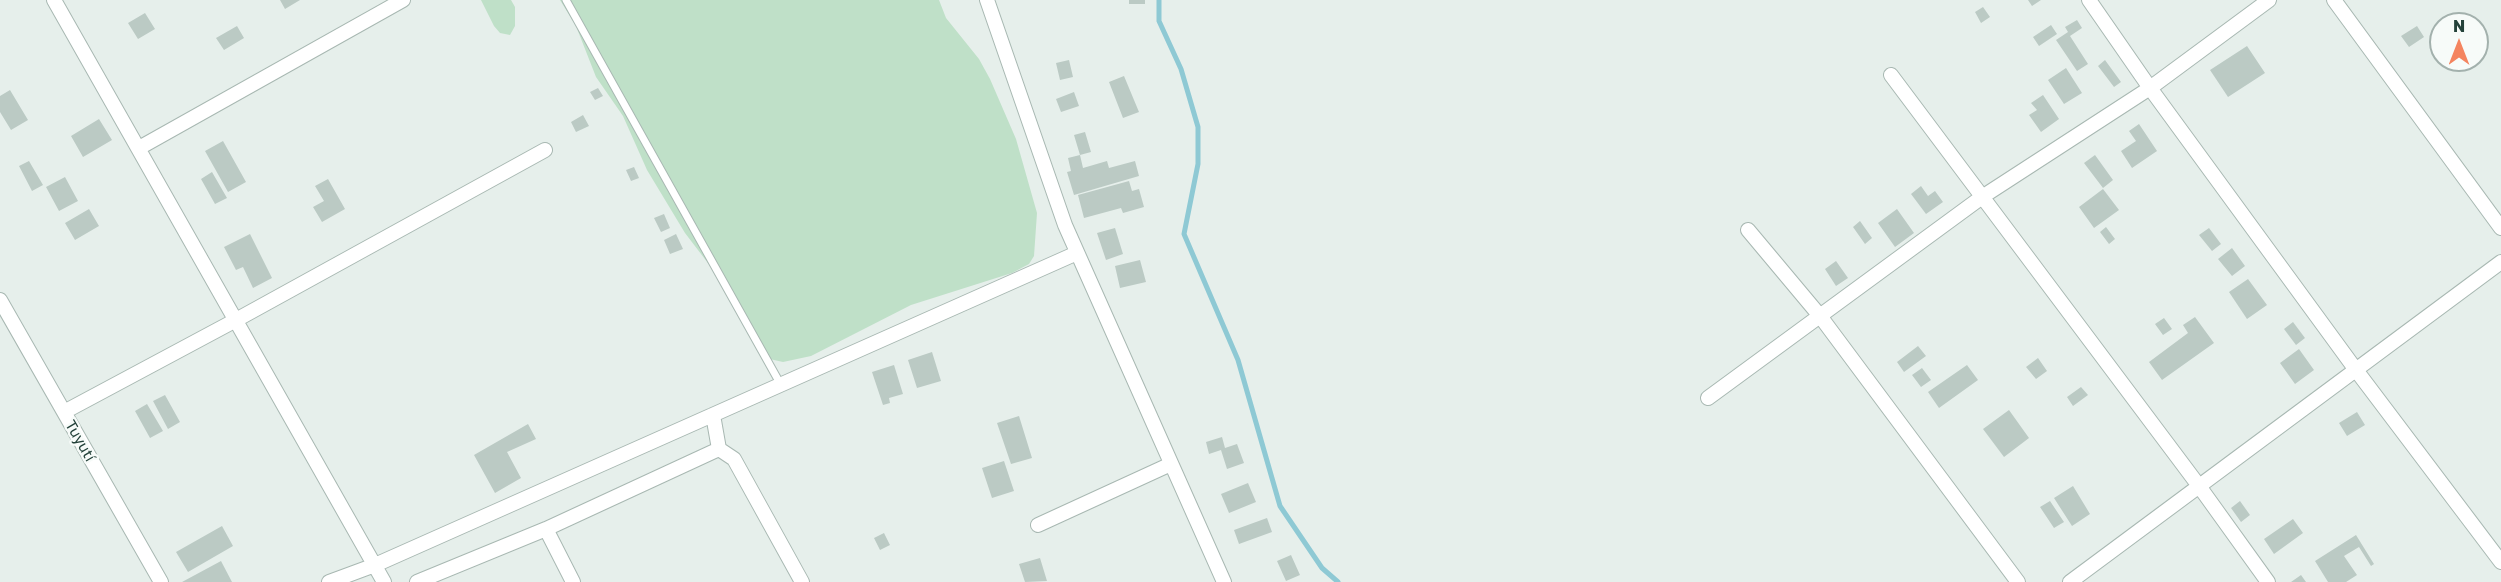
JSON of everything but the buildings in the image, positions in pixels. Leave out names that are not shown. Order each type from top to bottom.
[{"type":"street","points":[[54,0],[384,582]]},
{"type":"street","points":[[139,148],[403,0]]},
{"type":"street","points":[[987,0],[1065,225],[1224,582]]},
{"type":"street","points":[[2089,0],[2150,88],[2356,370],[2501,562]]},
{"type":"street","points":[[1708,398],[1982,197],[2150,88],[2270,0]]},
{"type":"street","points":[[2334,0],[2501,228]]},
{"type":"street","points":[[1891,75],[2199,486],[2268,582]]},
{"type":"street","points":[[64,412],[545,150]]},
{"type":"street","points":[[1748,230],[1820,316],[2018,582]]},
{"type":"street","points":[[329,582],[375,565],[1077,253]]},
{"type":"street","points":[[2070,582],[2501,262]]},
{"type":"street","name":"Tuyutí","points":[[0,300],[161,582]]},
{"type":"street","points":[[713,415],[719,449],[734,459],[802,582]]},
{"type":"street","points":[[417,582],[546,530],[719,449]]},
{"type":"street","points":[[1038,525],[1171,464]]},
{"type":"street","points":[[546,530],[573,582]]},
{"type":"lane","points":[[566,0],[781,386]]},
{"type":"green space","points":[[481,0],[511,0],[515,7],[515,26],[510,35],[500,33],[494,26]]},
{"type":"green space","points":[[560,0],[939,0],[946,18],[979,59],[1016,139],[1037,213],[1034,256],[1029,264],[1012,273],[911,305],[811,356],[783,362],[765,358],[753,343],[730,292],[685,233],[647,170],[623,116],[596,77],[576,26]]},
{"type":"waterway","points":[[1159,0],[1159,21],[1181,69],[1198,127],[1198,164],[1184,234],[1238,360],[1280,506],[1322,568],[1338,582]]}]
